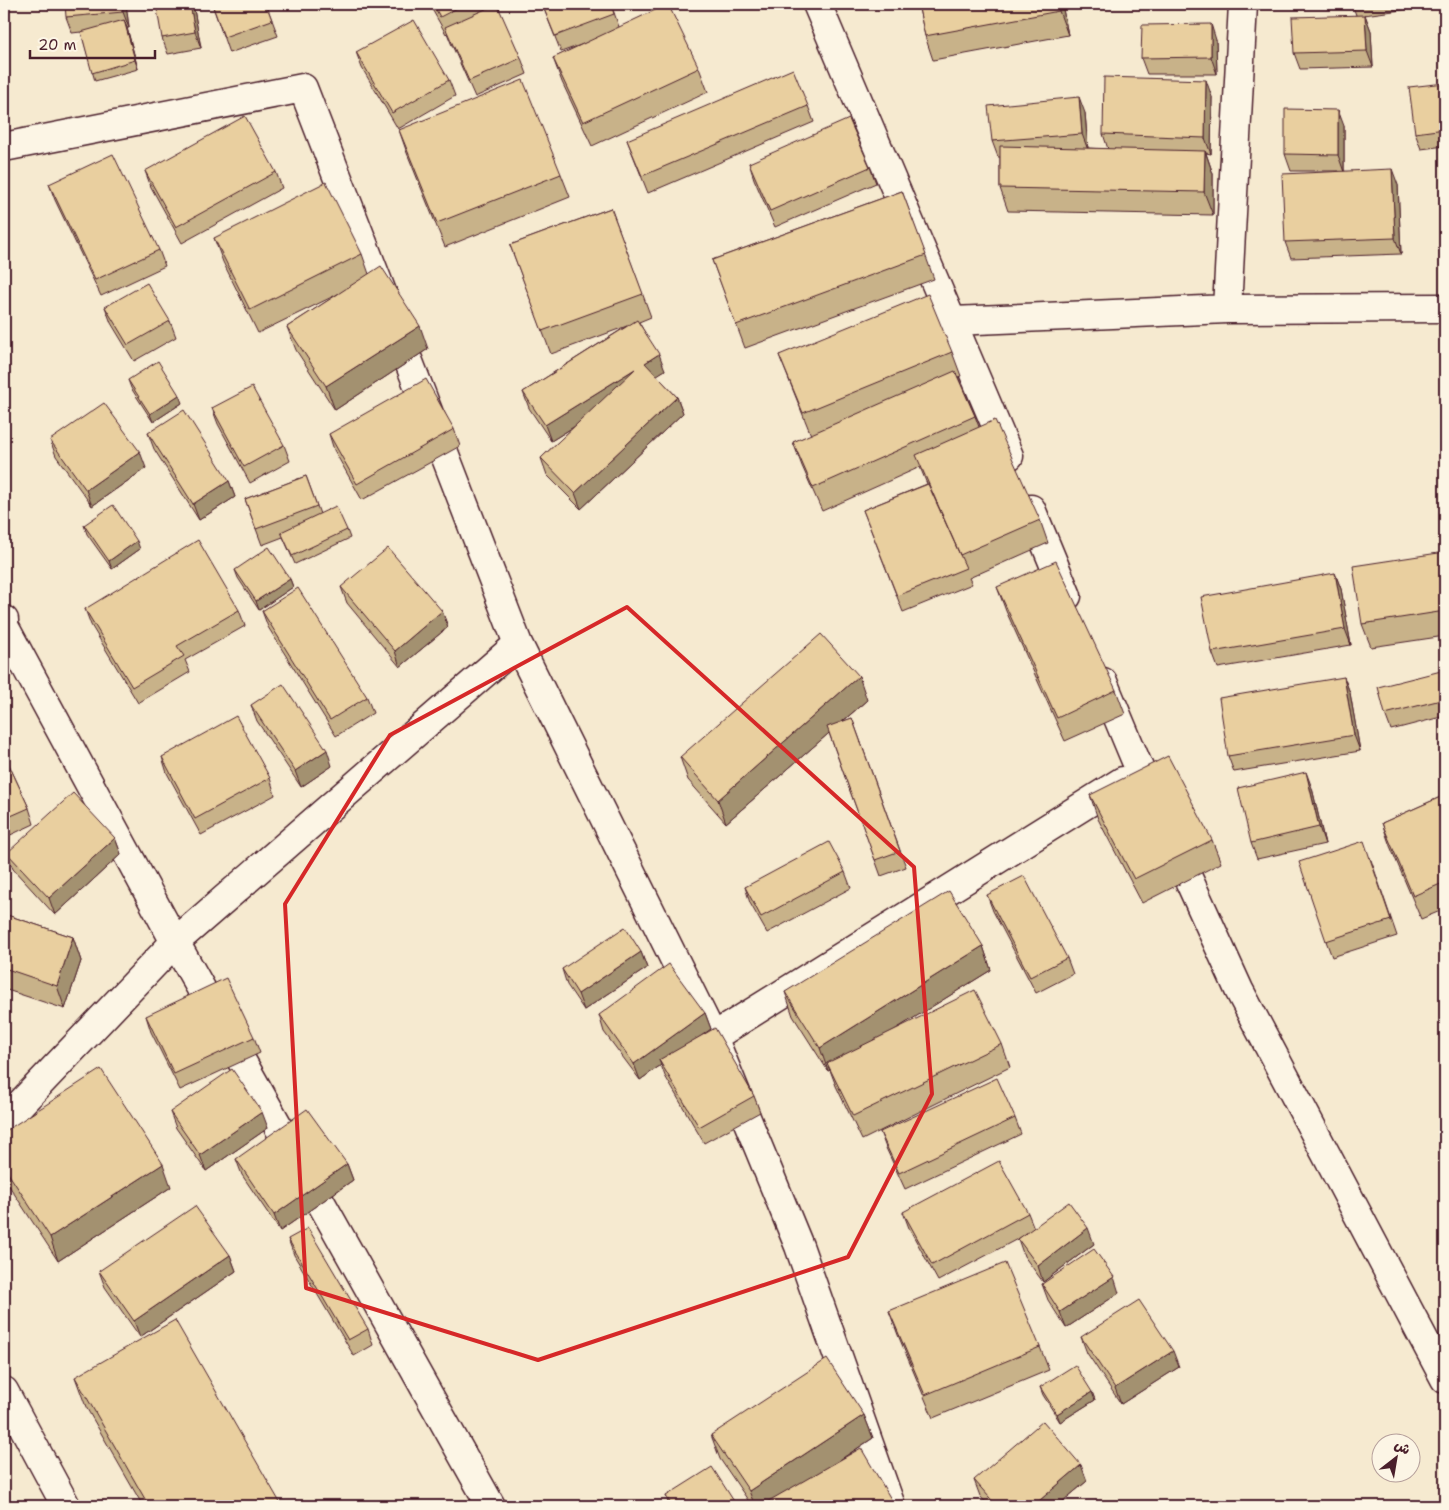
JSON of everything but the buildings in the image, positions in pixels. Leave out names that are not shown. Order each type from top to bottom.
[{"type":"street","points":[[817,4],[953,321],[1075,615]]},
{"type":"street","points":[[1227,309],[1243,4]]},
{"type":"street","points":[[4,147],[303,88],[518,644],[713,1036],[798,1246],[891,1506]]},
{"type":"street","points":[[953,321],[1227,309],[1445,308]]},
{"type":"street","points":[[4,620],[4,626],[175,942],[491,1506]]},
{"type":"street","points":[[4,1121],[175,942],[518,644]]},
{"type":"street","points":[[1094,661],[1140,771],[1239,990],[1445,1379]]},
{"type":"street","points":[[713,1036],[1140,771]]},
{"type":"street","points":[[4,1391],[66,1506]]},
{"type":"highlighted area","points":[[627,607],[914,867],[932,1094],[848,1257],[538,1360],[306,1288],[285,904],[390,735]]}]
